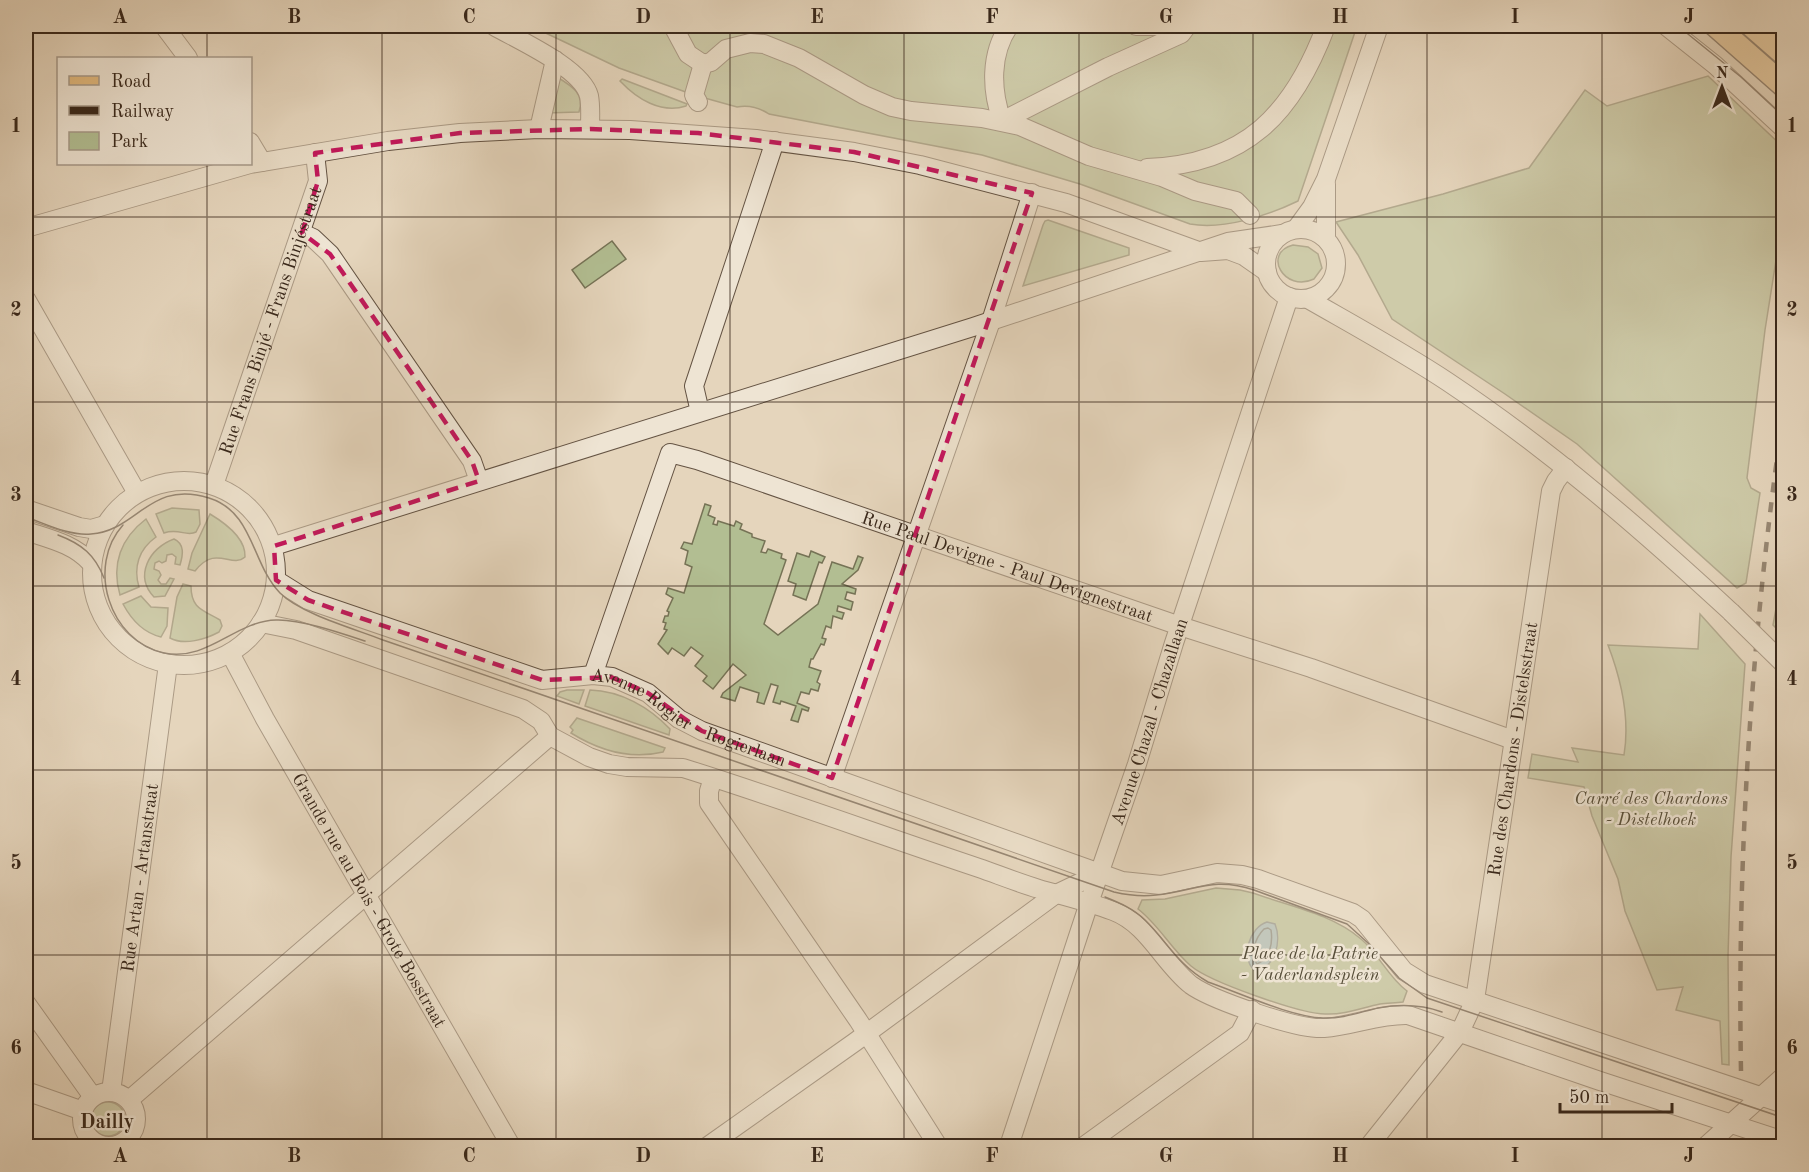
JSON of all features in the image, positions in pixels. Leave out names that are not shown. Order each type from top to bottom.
[{"type":"main road","points":[[1716,26],[1784,86]]},
{"type":"main road","points":[[1752,26],[1784,54]]},
{"type":"street","points":[[164,26],[187,57]]},
{"type":"street","points":[[494,26],[555,60],[576,78],[589,96],[590,129]]},
{"type":"street","points":[[673,26],[688,54],[703,64],[711,62],[726,49],[750,43],[764,44],[800,58],[864,96],[892,107],[1002,121],[1020,126],[1089,156],[1162,177],[1195,191],[1236,201],[1250,215]]},
{"type":"street","points":[[1002,121],[998,109],[994,74],[998,45],[1009,26]]},
{"type":"street","points":[[1002,121],[1108,67],[1181,34],[1186,26],[1136,26]]},
{"type":"street","points":[[1134,169],[1171,167],[1202,160],[1228,151],[1253,136],[1280,111],[1295,91],[1326,26]]},
{"type":"street","points":[[1379,26],[1326,179],[1312,207],[1289,232],[1276,239],[1267,254],[1267,272],[1271,283],[1289,297],[1308,299],[1377,338],[1449,383],[1566,468],[1652,539],[1784,664]]},
{"type":"street","points":[[1666,26],[1715,65],[1784,129]]},
{"type":"street","points":[[1773,26],[1784,35]]},
{"type":"street","points":[[538,129],[555,60]]},
{"type":"street","points":[[698,102],[694,95],[703,64]]},
{"type":"street","points":[[252,165],[388,141],[460,133],[538,129],[698,133],[775,141],[854,152],[920,165],[1032,193],[1108,217],[1201,252],[1228,250],[1244,256],[1267,272]]},
{"type":"street","points":[[700,412],[694,386],[775,141]]},
{"type":"street","points":[[252,145],[262,162]]},
{"type":"street","name":"Rue Frans Binjé - Frans Binjéstraat","points":[[213,485],[318,182],[315,153]]},
{"type":"street","points":[[26,228],[100,205],[251,165]]},
{"type":"street","points":[[1326,179],[1326,239]]},
{"type":"street","points":[[832,778],[991,321],[1032,193]]},
{"type":"street","points":[[274,546],[991,321],[1228,242],[1307,229],[1326,239],[1334,252],[1333,278],[1328,287],[1308,299]]},
{"type":"street","points":[[302,233],[313,238],[330,254],[472,461],[479,481]]},
{"type":"street","name":"Avenue Chazal - Chazallaan","points":[[1009,1146],[1137,764],[1180,626],[1289,297]]},
{"type":"street","points":[[26,299],[138,493]]},
{"type":"street","name":"Rue Paul Devigne - Paul Devignestraat","points":[[593,675],[670,453],[697,460],[1180,626],[1311,668],[1513,740]]},
{"type":"street","name":"Rue des Chardons - Distelsstraat","points":[[1369,1146],[1460,1032],[1475,1000],[1551,491],[1566,468]]},
{"type":"street","points":[[175,481],[194,481],[213,485],[232,494],[249,507],[266,529],[274,546],[276,580],[271,603],[261,623],[242,645],[230,653],[200,664],[168,664],[140,654],[114,634],[94,597],[91,563],[105,525],[113,514],[138,493],[155,485],[175,481]]},
{"type":"street","points":[[26,509],[79,527],[91,529],[105,525]]},
{"type":"street","points":[[26,531],[72,546],[83,553],[91,563]]},
{"type":"street","name":"Avenue Rogier - Rogierlaan","points":[[276,580],[308,600],[542,680],[593,675],[612,678],[648,693],[679,719],[702,731],[1100,873]]},
{"type":"street","points":[[261,623],[296,630],[523,709],[541,721],[550,736],[589,757],[609,764],[627,767],[683,768],[1126,917],[1141,929],[1192,985],[1206,993],[1299,1027],[1326,1028],[1382,1017],[1408,1015],[1784,1141]]},
{"type":"street","name":"Grande rue au Bois - Grote Bosstraat","points":[[230,653],[511,1146]]},
{"type":"street","name":"Rue Artan - Artanstraat","points":[[96,1100],[168,664]]},
{"type":"street","points":[[129,1100],[550,736]]},
{"type":"street","points":[[713,778],[709,791],[709,803],[866,1033],[938,1146]]},
{"type":"street","points":[[708,1146],[1056,894],[1100,873],[1122,881],[1152,886],[1217,873],[1242,874],[1258,879],[1353,913],[1362,920],[1404,971],[1425,984],[1784,1104]]},
{"type":"street","points":[[26,1003],[96,1100]]},
{"type":"street","points":[[1084,1146],[1240,1033],[1252,1011]]},
{"type":"street","points":[[1706,1146],[1784,1076]]},
{"type":"street","points":[[26,1091],[96,1100],[121,1094],[129,1100],[135,1110],[136,1121],[133,1133],[126,1144],[93,1144],[82,1120],[96,1100]]},
{"type":"highlighted area","points":[[590,129],[698,133],[854,152],[1032,193],[832,778],[702,731],[648,693],[611,677],[542,680],[308,600],[276,580],[274,546],[479,481],[472,461],[330,254],[302,233],[318,181],[315,153],[460,133]]},
{"type":"green space","points":[[531,26],[1357,26],[1298,201],[1273,212],[1245,220],[1203,225],[1190,224],[1080,184],[982,155],[769,114],[762,110],[745,106],[737,107],[694,95],[619,68]]},
{"type":"green space","points":[[1708,76],[1783,147],[1783,216],[1765,330],[1747,478],[1751,488],[1760,493],[1746,583],[1737,588],[1577,444],[1392,319],[1358,255],[1336,222],[1443,194],[1529,168],[1585,90],[1607,106]]},
{"type":"green space","points":[[557,77],[579,95],[579,112],[546,113]]},
{"type":"green space","points":[[622,79],[687,104],[677,108],[668,108],[650,103],[627,88],[620,81]]},
{"type":"green space","points":[[1048,220],[1129,248],[1129,255],[1023,286],[1043,225]]},
{"type":"green space","points":[[612,241],[626,259],[585,288],[572,270]]},
{"type":"green space","points":[[1293,245],[1308,247],[1318,254],[1322,268],[1314,279],[1303,282],[1294,281],[1286,277],[1281,270],[1278,263],[1279,256],[1284,249]]},
{"type":"green space","points":[[705,504],[711,506],[708,515],[715,518],[713,524],[717,525],[718,521],[734,526],[736,521],[742,524],[740,529],[752,534],[752,537],[765,541],[761,552],[766,553],[768,549],[782,554],[781,558],[786,560],[764,624],[778,635],[818,604],[832,562],[853,569],[858,556],[863,558],[858,570],[842,584],[856,589],[855,594],[847,592],[845,599],[853,602],[851,610],[838,606],[837,611],[844,613],[842,619],[833,616],[831,628],[826,626],[822,638],[826,639],[824,645],[821,644],[811,659],[809,667],[821,671],[817,682],[820,684],[818,691],[811,689],[809,694],[801,692],[797,703],[809,708],[808,711],[802,709],[798,722],[791,720],[796,706],[781,701],[780,704],[773,702],[778,686],[771,684],[764,704],[757,702],[759,693],[740,687],[735,701],[721,697],[746,675],[733,664],[713,689],[703,681],[707,676],[695,666],[703,656],[691,647],[684,656],[672,648],[668,654],[658,644],[667,630],[664,629],[666,623],[663,622],[665,616],[668,616],[667,611],[673,598],[666,594],[668,588],[684,593],[692,567],[685,564],[688,551],[681,548],[684,542],[692,544]]},
{"type":"green space","points":[[172,508],[199,510],[200,524],[196,532],[164,533],[156,514]]},
{"type":"green space","points":[[210,514],[238,537],[245,557],[240,560],[210,559],[195,571],[188,569],[192,553]]},
{"type":"green space","points":[[146,519],[156,537],[145,547],[139,559],[137,580],[139,587],[120,595],[117,573],[120,552],[137,526]]},
{"type":"green space","points":[[174,539],[182,547],[180,565],[175,564],[176,557],[172,554],[167,555],[166,561],[155,563],[154,569],[161,575],[158,580],[161,584],[166,584],[170,578],[174,579],[165,596],[154,597],[145,580],[147,564],[158,549]]},
{"type":"green space","points":[[811,551],[825,557],[822,563],[819,562],[806,600],[793,595],[796,584],[788,581],[797,553],[809,557]]},
{"type":"green space","points":[[1783,570],[1784,635],[1773,625]]},
{"type":"green space","points":[[183,584],[191,586],[193,600],[199,608],[220,620],[222,626],[219,632],[188,641],[170,638],[177,597]]},
{"type":"green space","points":[[141,596],[151,607],[168,608],[167,626],[161,637],[139,625],[123,604]]},
{"type":"green space","name":"Carré des Chardons - Distelhoek","points":[[1700,614],[1745,664],[1731,857],[1728,956],[1729,1065],[1722,1064],[1720,1021],[1676,1010],[1683,987],[1657,990],[1625,911],[1618,879],[1592,816],[1584,787],[1528,778],[1532,754],[1578,762],[1572,748],[1624,755],[1626,727],[1623,699],[1608,645],[1698,649]]},
{"type":"green space","points":[[584,690],[579,704],[557,696],[560,692]]},
{"type":"green space","points":[[590,690],[613,693],[644,707],[670,729],[669,735],[585,706]]},
{"type":"green space","points":[[577,718],[665,748],[663,752],[639,755],[604,749],[571,733],[573,730],[570,727]]},
{"type":"green space","name":"Place de la Patrie - Vaderlandsplein","points":[[1216,888],[1253,893],[1324,917],[1350,930],[1373,951],[1394,979],[1407,991],[1403,1002],[1325,1014],[1297,1009],[1256,996],[1201,973],[1191,966],[1138,909],[1142,900],[1165,899]]},
{"type":"green space","points":[[108,1102],[120,1107],[125,1119],[120,1131],[108,1136],[96,1131],[91,1119],[96,1107]]},
{"type":"water","points":[[1267,922],[1275,924],[1277,946],[1272,960],[1261,969],[1254,970],[1247,950],[1256,930]]},
{"type":"tram line","points":[[1678,26],[1741,77],[1784,117]]},
{"type":"tram line","points":[[26,517],[66,531],[91,534],[107,531],[158,500],[172,495],[189,494],[209,498],[224,505],[244,526],[270,581],[280,593],[301,608],[329,620],[1114,892],[1151,896],[1215,884],[1227,884],[1254,890],[1347,924],[1368,943],[1399,978],[1427,998],[1784,1118]]},
{"type":"tram line","points":[[123,525],[112,542],[106,561],[105,580],[109,600],[117,618],[129,634],[145,646],[164,653],[194,652],[247,627],[276,620],[308,624],[365,641]]},
{"type":"tram line","points":[[58,535],[87,551],[104,578]]},
{"type":"tram line","points":[[1105,897],[1141,916],[1181,961],[1208,982],[1281,1009],[1323,1018],[1394,1006],[1411,1006],[1442,1012]]},
{"type":"railway","points":[[1741,1071],[1740,988],[1744,822],[1749,739],[1763,574],[1784,409]]},
{"type":"district","name":"Dailly","points":[[107,1121]]}]
